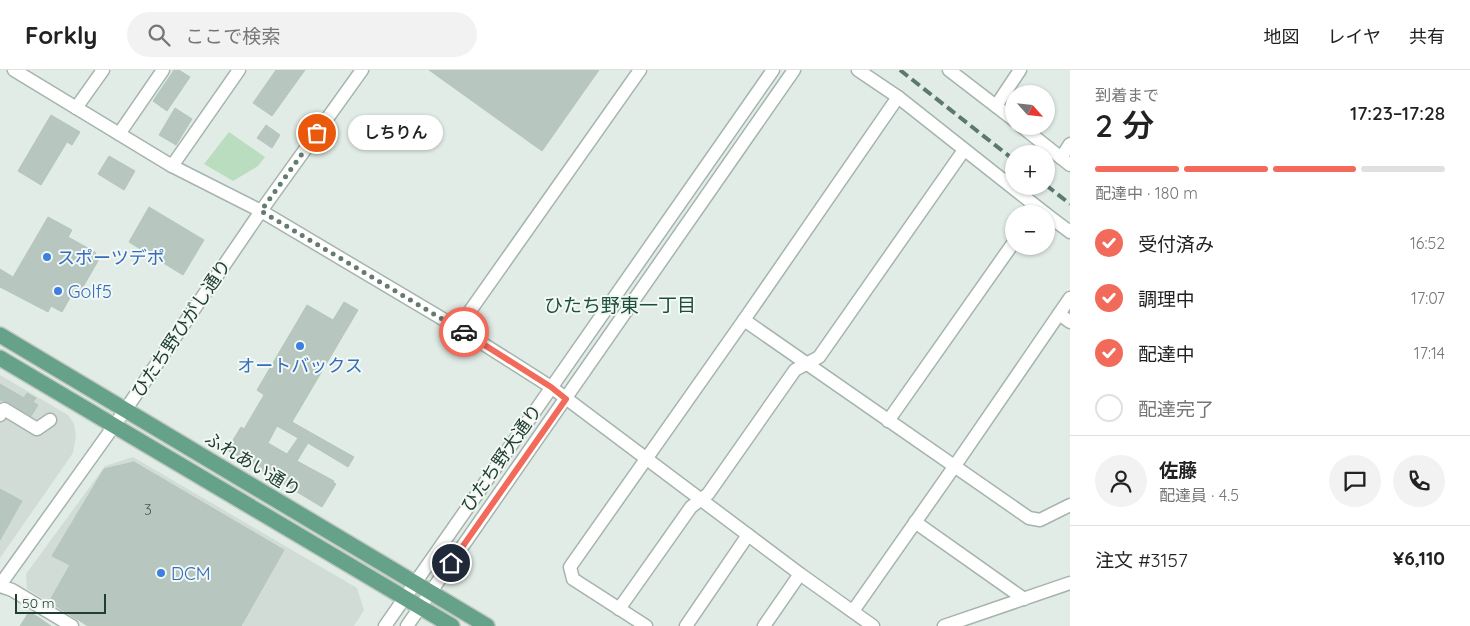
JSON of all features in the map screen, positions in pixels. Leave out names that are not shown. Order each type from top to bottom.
[{"type":"main road","name":"ふれあい通り","points":[[0,335],[487,626]]},
{"type":"main road","points":[[0,358],[452,626]]},
{"type":"street","points":[[14,70],[172,166],[261,211],[458,328],[551,387],[800,574],[873,626]]},
{"type":"street","points":[[76,108],[103,70]]},
{"type":"street","points":[[119,134],[163,70]]},
{"type":"street","points":[[172,166],[239,70]]},
{"type":"street","name":"ひたち野ひがし通り","points":[[0,586],[126,409],[261,211],[362,70]]},
{"type":"street","points":[[458,328],[640,70]]},
{"type":"street","name":"ひたち野大通り","points":[[385,626],[773,70]]},
{"type":"street","name":"ひたち野大通り","points":[[407,626],[794,70]]},
{"type":"street","points":[[858,70],[898,97],[1032,205]]},
{"type":"street","points":[[949,70],[1005,113]]},
{"type":"street","points":[[996,106],[1020,70]]},
{"type":"street","points":[[646,626],[574,579],[570,567],[898,97]]},
{"type":"street","points":[[1032,135],[1065,161],[1070,144]]},
{"type":"street","points":[[619,609],[691,507],[708,494],[796,370],[819,357],[964,150]]},
{"type":"street","points":[[1055,222],[1070,232]]},
{"type":"street","points":[[888,421],[1005,255]]},
{"type":"street","points":[[853,611],[1070,298]]},
{"type":"street","points":[[1059,314],[1070,322]]},
{"type":"street","points":[[744,320],[1029,518],[1040,520],[1070,505]]},
{"type":"street","points":[[0,416],[4,409],[37,429],[50,420]]},
{"type":"street","points":[[915,522],[1024,599]]},
{"type":"street","points":[[686,626],[748,535]]},
{"type":"street","points":[[764,626],[800,574]]},
{"type":"street","points":[[944,626],[1070,583]]},
{"type":"street","points":[[0,586],[12,590],[72,626]]},
{"type":"shaded area","points":[[0,375],[68,415],[74,424],[76,435],[73,453],[0,558]]},
{"type":"shaded area","points":[[133,457],[357,588],[364,610],[354,626],[88,626],[27,589],[26,574],[105,466]]},
{"type":"green space","points":[[229,132],[265,157],[258,166],[233,181],[204,164]]},
{"type":"building","points":[[174,70],[179,70],[190,77],[167,111],[153,101]]},
{"type":"building","points":[[276,70],[305,70],[272,116],[253,103]]},
{"type":"building","points":[[429,70],[599,70],[542,151]]},
{"type":"building","points":[[175,108],[192,119],[176,145],[159,135]]},
{"type":"building","points":[[51,115],[80,132],[72,145],[67,142],[41,185],[18,171]]},
{"type":"building","points":[[266,125],[280,135],[272,148],[257,138]]},
{"type":"building","points":[[109,156],[135,171],[124,190],[98,174]]},
{"type":"building","points":[[149,207],[204,240],[183,275],[129,242]]},
{"type":"building","points":[[48,217],[72,230],[68,237],[95,252],[98,261],[76,299],[71,296],[62,312],[51,306],[48,312],[0,287],[0,269],[13,277]]},
{"type":"building","points":[[344,302],[358,310],[292,422],[354,457],[348,467],[308,443],[297,461],[334,481],[336,484],[322,507],[227,450],[241,427],[244,429],[264,395],[257,390],[307,305],[333,320]],"holes":[[[277,426],[298,438],[287,454],[268,443]]]},
{"type":"building","points":[[0,384],[24,398],[27,393],[36,398],[33,402],[38,405],[31,416],[8,402],[0,400]]},
{"type":"building","points":[[134,462],[284,550],[241,626],[88,626],[49,602],[70,565],[52,556],[104,469]]},
{"type":"building","points":[[0,489],[22,501],[0,540]]},
{"type":"building","points":[[29,612],[38,617],[51,626],[20,626]]},
{"type":"railway","points":[[900,70],[1005,153]]},
{"type":"railway","points":[[1055,192],[1070,204]]},
{"type":"way so far","points":[[317,133],[261,211],[464,332]]},
{"type":"place","name":"しちりん","points":[[317,133]]},
{"type":"place","name":"スポーツデポ","points":[[47,257]]},
{"type":"place","name":"Golf5","points":[[58,291]]},
{"type":"place","name":"オートバックス","points":[[300,346]]},
{"type":"place","name":"DCM","points":[[161,573]]},
{"type":"district","name":"ひたち野東一丁目","points":[[620,305]]},
{"type":"route","points":[[451,563],[566,399],[551,387],[464,332]]}]
